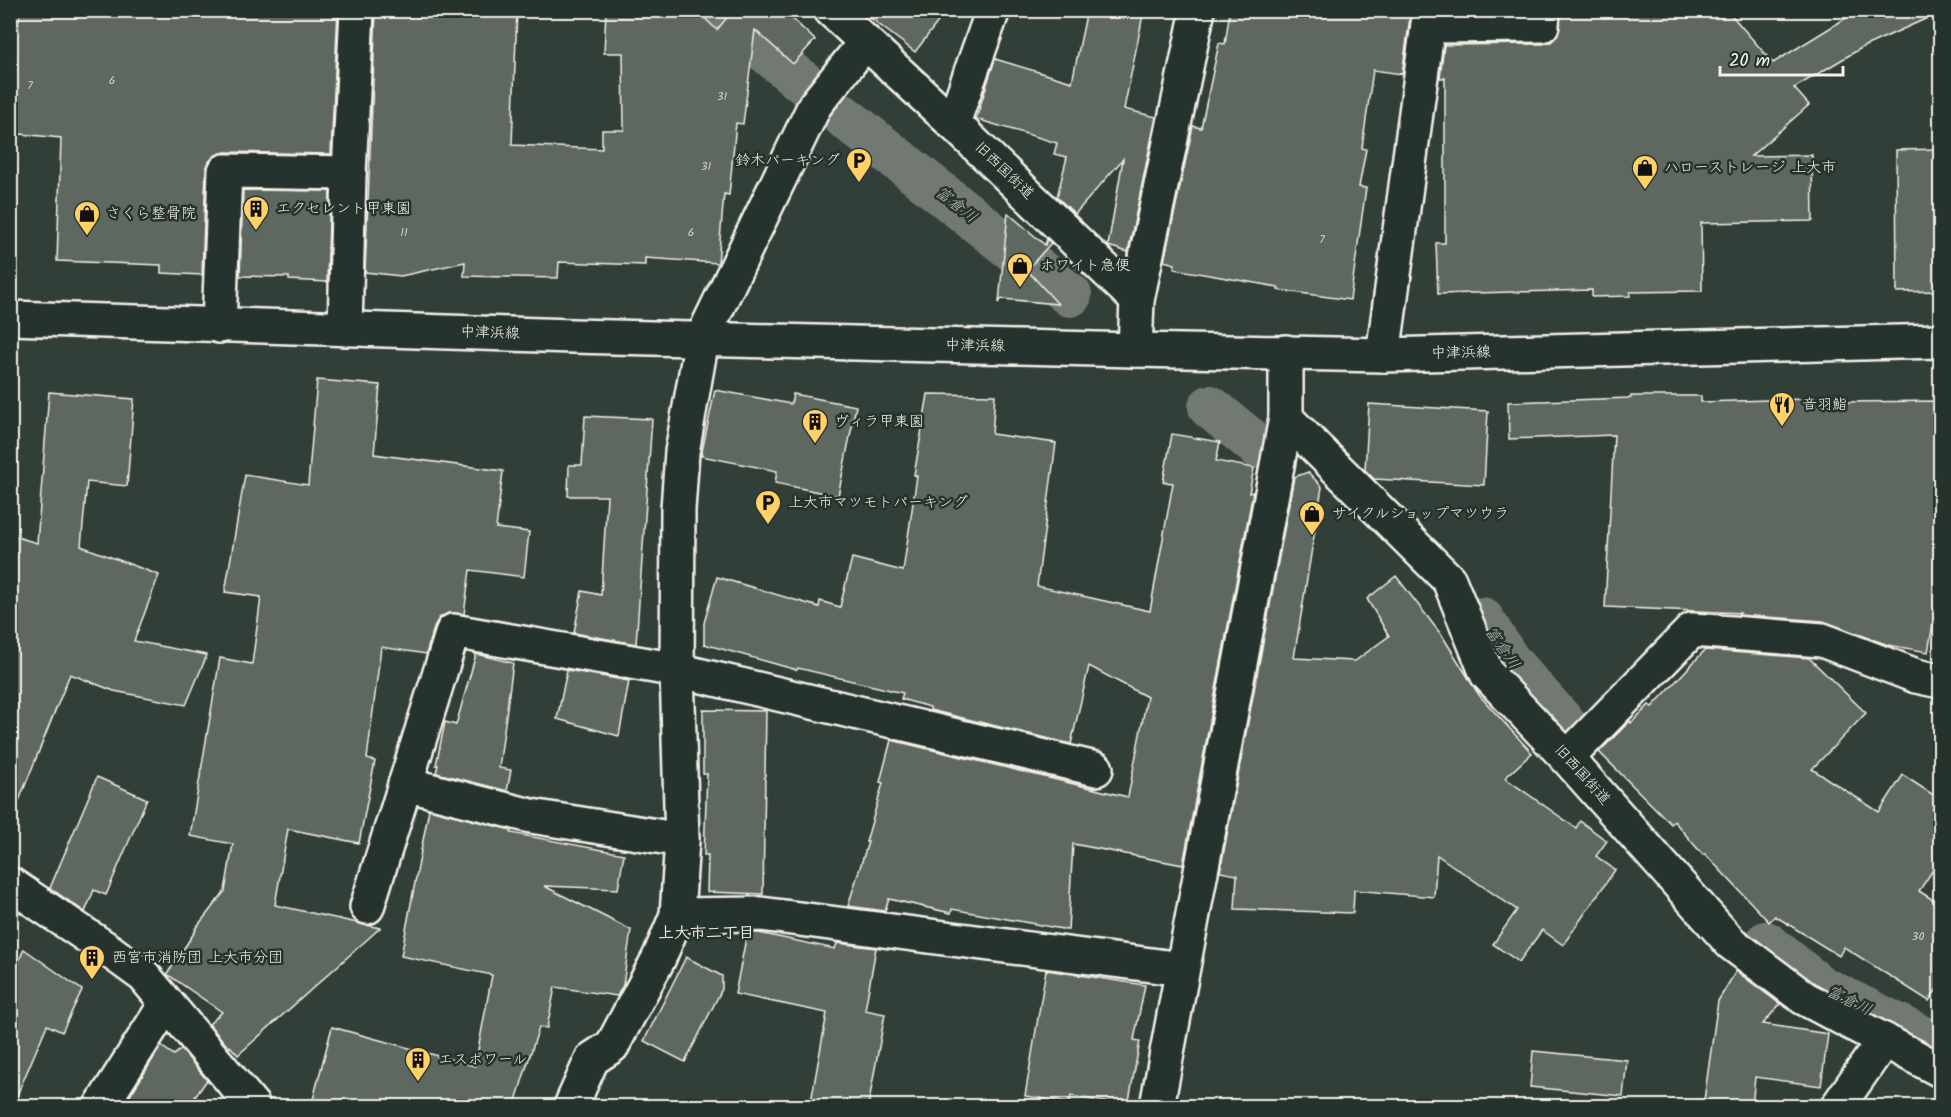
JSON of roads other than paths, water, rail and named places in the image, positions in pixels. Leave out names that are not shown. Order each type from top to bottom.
[{"type":"street","points":[[345,328],[349,173],[357,10]]},
{"type":"street","name":"旧西国街道","points":[[831,10],[954,123],[1137,300]]},
{"type":"street","points":[[954,123],[993,10]]},
{"type":"street","points":[[1135,350],[1137,300],[1198,10]]},
{"type":"street","points":[[1383,355],[1429,18],[1542,25],[1544,10]]},
{"type":"street","points":[[571,1107],[592,1059],[612,1046],[659,958],[677,915],[682,840],[677,670],[678,509],[681,464],[702,339],[815,105],[865,43]]},
{"type":"street","points":[[219,326],[225,171],[349,173]]},
{"type":"street","name":"中津浜線","points":[[10,318],[219,326],[1383,355],[1941,341]]},
{"type":"street","points":[[1157,1107],[1286,418],[1286,352]]},
{"type":"street","name":"旧西国街道","points":[[1286,418],[1449,580],[1487,674],[1567,758],[1731,943],[1804,998],[1884,1040],[1938,1062]]},
{"type":"street","points":[[1567,758],[1692,630],[1822,640],[1916,676],[1941,681]]},
{"type":"street","points":[[367,907],[453,632],[677,670],[1096,769]]},
{"type":"street","points":[[405,784],[531,816],[682,840]]},
{"type":"street","points":[[10,884],[144,976],[253,1107]]},
{"type":"street","points":[[677,915],[761,914],[1182,969]]},
{"type":"street","points":[[101,1107],[166,1004]]},
{"type":"street","points":[[1838,1107],[1884,1040]]},
{"type":"waterway","name":"富倉川","points":[[717,10],[805,84]]},
{"type":"waterway","name":"富倉川","points":[[843,116],[1070,295]]},
{"type":"waterway","name":"富倉川","points":[[1210,407],[1259,447]]},
{"type":"waterway","name":"富倉川","points":[[1482,619],[1510,663],[1570,730]]},
{"type":"waterway","name":"富倉川","points":[[1766,943],[1820,987],[1940,1046]]},
{"type":"place","name":"鈴木パーキング","points":[[859,184]]},
{"type":"place","name":"ハローストレージ 上大市","points":[[1645,191]]},
{"type":"place","name":"エクセレント甲東園","points":[[256,232]]},
{"type":"place","name":"さくら整骨院","points":[[87,237]]},
{"type":"place","name":"ホワイト急便","points":[[1020,289]]},
{"type":"place","name":"音羽鮨","points":[[1782,428]]},
{"type":"place","name":"ヴィラ甲東園","points":[[815,445]]},
{"type":"place","name":"上大市マツモトパーキング","points":[[768,526]]},
{"type":"place","name":"サイクルショップマツウラ","points":[[1312,537]]},
{"type":"place","name":"西宮市消防団 上大市分団","points":[[92,981]]},
{"type":"place","name":"エスポワール","points":[[418,1083]]},
{"type":"district","name":"上大市二丁目","points":[[706,933]]}]
